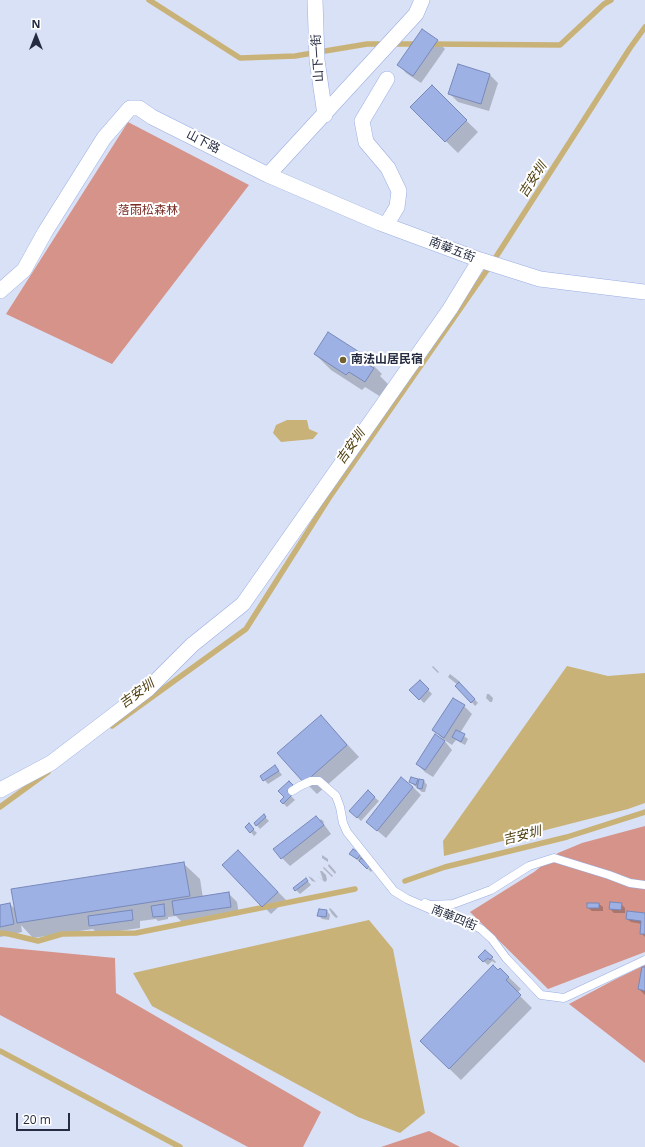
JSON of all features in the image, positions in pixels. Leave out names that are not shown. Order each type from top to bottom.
[{"type":"street","name":"山下一街","points":[[315,0],[317,60],[325,115]]},
{"type":"street","points":[[268,175],[325,115],[416,14],[422,0]]},
{"type":"street","points":[[386,225],[397,207],[399,191],[388,168],[366,142],[362,121],[387,79]]},
{"type":"street","name":"山下路","points":[[0,291],[24,270],[45,232],[104,138],[130,108],[139,108],[152,117],[268,175]]},
{"type":"street","name":"南華五街","points":[[268,175],[386,225],[480,260],[540,279],[645,292]]},
{"type":"street","points":[[0,790],[51,763],[142,693],[192,645],[243,604],[450,309],[480,260]]},
{"type":"lane","name":"南華四街","points":[[292,791],[312,781],[319,782],[336,796],[347,832],[394,891],[407,899],[437,912],[465,920],[481,929],[492,939],[506,958],[541,995],[564,998],[645,960]]},
{"type":"lane","points":[[407,899],[430,905],[453,904],[491,890],[529,866],[554,858],[630,883],[645,885]]},
{"type":"green space","name":"落雨松森林","points":[[128,122],[249,185],[112,364],[6,314]]},
{"type":"green space","points":[[645,826],[645,952],[548,989],[470,912],[534,872],[558,853],[582,843]]},
{"type":"green space","points":[[0,947],[115,958],[116,993],[321,1112],[303,1147],[248,1147],[0,1015]]},
{"type":"green space","points":[[645,965],[645,1063],[569,1004]]},
{"type":"green space","points":[[429,1131],[460,1147],[381,1147]]},
{"type":"water","points":[[287,420],[307,420],[309,429],[318,433],[313,439],[281,442],[273,433],[276,425]]},
{"type":"water","points":[[567,666],[608,676],[645,673],[645,803],[628,809],[444,856],[443,841]]},
{"type":"water","points":[[369,920],[393,949],[425,1113],[400,1133],[358,1117],[152,1006],[133,973]]},
{"type":"building","points":[[422,29],[438,40],[413,76],[397,65]]},
{"type":"building","points":[[458,64],[490,74],[481,104],[448,94]]},
{"type":"building","points":[[432,85],[467,120],[445,142],[410,107]]},
{"type":"building","name":"南法山居民宿","points":[[328,332],[367,357],[363,362],[374,368],[365,382],[349,372],[346,375],[314,354]]},
{"type":"building","points":[[420,680],[429,689],[419,700],[409,690]]},
{"type":"building","points":[[459,682],[475,699],[471,703],[455,686]]},
{"type":"building","points":[[453,698],[465,705],[444,738],[432,730]]},
{"type":"building","points":[[321,715],[347,745],[304,783],[277,753]]},
{"type":"building","points":[[456,730],[465,734],[461,742],[452,737]]},
{"type":"building","points":[[435,734],[445,741],[425,770],[416,764]]},
{"type":"building","points":[[275,765],[279,771],[263,781],[260,776]]},
{"type":"building","points":[[401,777],[413,787],[377,831],[366,822]]},
{"type":"building","points":[[411,777],[418,779],[416,785],[409,782]]},
{"type":"building","points":[[419,779],[424,780],[422,789],[417,788]]},
{"type":"building","points":[[289,781],[293,785],[287,791],[292,795],[283,804],[280,801],[284,797],[278,791]]},
{"type":"building","points":[[368,790],[375,797],[357,818],[349,811]]},
{"type":"building","points":[[264,814],[266,817],[256,826],[254,823]]},
{"type":"building","points":[[316,816],[324,825],[281,859],[273,849]]},
{"type":"building","points":[[249,823],[254,829],[250,833],[245,827]]},
{"type":"building","points":[[353,849],[361,854],[357,859],[349,854]]},
{"type":"building","points":[[238,850],[278,892],[262,907],[222,865]]},
{"type":"building","points":[[361,858],[367,863],[371,863],[367,869],[359,861]]},
{"type":"building","points":[[184,862],[190,896],[17,923],[11,889]]},
{"type":"building","points":[[306,878],[308,881],[295,891],[293,888]]},
{"type":"building","points":[[229,892],[231,907],[174,915],[172,901]]},
{"type":"building","points":[[610,902],[622,903],[621,910],[609,909]]},
{"type":"building","points":[[10,903],[14,924],[0,927],[0,905]]},
{"type":"building","points":[[587,903],[599,903],[599,908],[587,908]]},
{"type":"building","points":[[164,904],[165,916],[153,917],[151,906]]},
{"type":"building","points":[[319,909],[327,910],[326,917],[317,916]]},
{"type":"building","points":[[132,910],[133,920],[89,926],[88,916]]},
{"type":"building","points":[[627,911],[645,913],[645,934],[640,934],[641,921],[626,919]]},
{"type":"building","points":[[485,950],[493,957],[490,960],[488,958],[483,962],[478,957]]},
{"type":"building","points":[[493,965],[498,970],[500,968],[509,977],[506,980],[521,995],[449,1069],[420,1041]]},
{"type":"building","points":[[642,967],[645,967],[645,991],[638,989]]},
{"type":"waterway","points":[[149,0],[240,58],[295,56],[367,44],[419,44]]},
{"type":"waterway","points":[[429,44],[560,45],[604,4],[611,0]]},
{"type":"waterway","name":"吉安圳","points":[[112,726],[246,629],[329,498],[494,260],[645,27]]},
{"type":"waterway","name":"吉安圳","points":[[0,807],[48,772]]},
{"type":"waterway","name":"吉安圳","points":[[405,881],[445,867],[567,837],[645,812]]},
{"type":"waterway","name":"吉安圳","points":[[0,933],[38,941],[62,934],[136,933],[355,889]]},
{"type":"waterway","points":[[0,1051],[180,1147]]},
{"type":"place","name":"南法山居民宿","points":[[343,360]]}]
